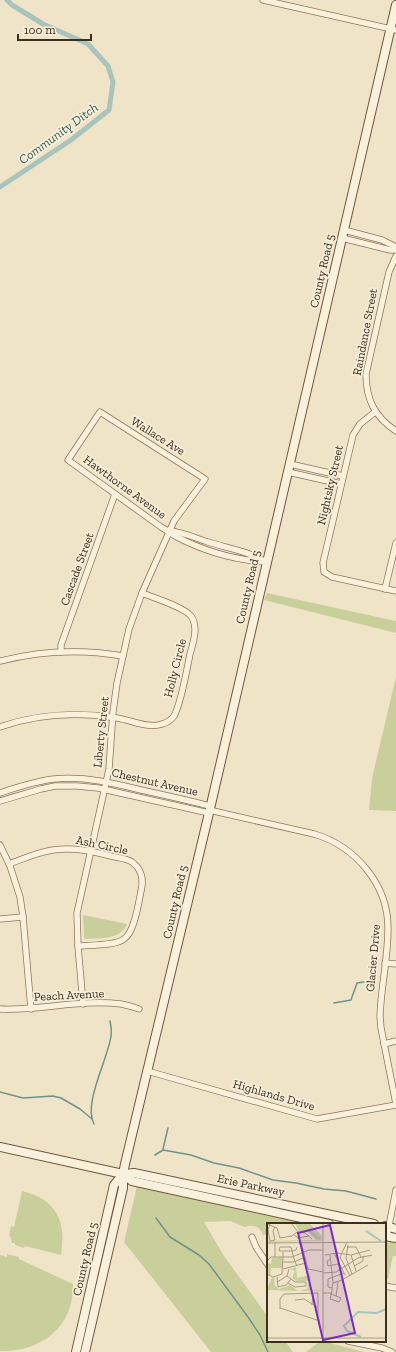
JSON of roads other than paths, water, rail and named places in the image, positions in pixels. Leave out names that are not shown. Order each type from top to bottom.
[{"type":"street","points":[[263,0],[393,29]]},
{"type":"street","name":"County Road 5","points":[[85,1352],[123,1188],[123,1174],[343,234],[393,29],[396,5]]},
{"type":"street","points":[[343,234],[382,240],[396,247]]},
{"type":"street","points":[[343,234],[390,250],[396,250]]},
{"type":"street","name":"Raindance Street","points":[[375,412],[366,386],[366,374],[389,272],[396,256]]},
{"type":"street","name":"Wallace Ave","points":[[68,460],[100,412],[205,479]]},
{"type":"street","points":[[375,412],[396,431]]},
{"type":"street","name":"Nightsky Street","points":[[375,412],[360,424],[353,435],[323,563],[324,572],[332,577],[386,589]]},
{"type":"street","name":"Hawthorne Avenue","points":[[68,460],[170,532],[178,532],[206,542],[255,555],[266,562]]},
{"type":"street","points":[[288,468],[343,476]]},
{"type":"street","points":[[288,468],[341,484]]},
{"type":"street","name":"Liberty Street","points":[[82,1004],[77,913],[109,770],[117,683],[129,629],[142,593],[174,521],[205,479]]},
{"type":"street","name":"Cascade Street","points":[[61,652],[61,645],[115,494]]},
{"type":"street","points":[[396,543],[386,589],[396,591]]},
{"type":"street","name":"Holly Circle","points":[[113,718],[153,726],[161,725],[172,719],[180,697],[193,644],[195,631],[191,616],[185,610],[142,593]]},
{"type":"street","points":[[0,661],[42,653],[61,652],[113,654],[123,656]]},
{"type":"street","points":[[0,727],[35,718],[62,715],[94,715],[113,718]]},
{"type":"street","name":"Chestnut Avenue","points":[[0,793],[23,785],[54,779],[82,779],[106,782],[209,810]]},
{"type":"street","name":"Chestnut Avenue","points":[[0,801],[30,791],[55,786],[77,786],[105,789],[209,810]]},
{"type":"street","name":"Glacier Drive","points":[[209,810],[321,836],[337,844],[355,857],[372,877],[383,899],[388,927],[380,1016],[396,1105]]},
{"type":"street","points":[[0,845],[9,864],[17,887],[23,917],[31,1009]]},
{"type":"street","name":"Ash Circle","points":[[9,864],[53,850],[80,849],[132,862],[143,879],[132,928],[129,934],[117,943],[78,946]]},
{"type":"street","points":[[0,919],[23,917]]},
{"type":"street","points":[[385,963],[396,964]]},
{"type":"street","name":"Peach Avenue","points":[[0,1009],[31,1009],[82,1004],[120,1004],[139,1008]]},
{"type":"street","points":[[384,1044],[396,1041]]},
{"type":"street","name":"Highlands Drive","points":[[147,1071],[317,1119],[396,1105]]},
{"type":"street","name":"Erie Parkway","points":[[0,1147],[123,1174],[134,1172],[369,1223]]},
{"type":"street","name":"County Road 5","points":[[76,1352],[114,1185],[123,1174]]},
{"type":"street","name":"Erie Parkway","points":[[123,1174],[132,1181],[324,1223]]},
{"type":"street","points":[[396,1190],[390,1227],[386,1236],[396,1238]]},
{"type":"street","points":[[252,1237],[256,1247],[267,1264]]},
{"type":"street","points":[[386,1286],[396,1288]]},
{"type":"street","points":[[353,1342],[382,1348],[392,1352]]},
{"type":"waterway","name":"Community Ditch","points":[[0,187],[71,140],[109,110],[113,82],[108,66],[88,44],[43,24],[12,5],[7,0]]},
{"type":"waterway","points":[[334,1003],[351,1000],[357,983],[364,982]]},
{"type":"waterway","points":[[94,1124],[91,1115],[92,1105],[97,1081],[109,1046],[111,1032],[110,1021]]},
{"type":"waterway","points":[[0,1092],[23,1098],[53,1096],[61,1098],[80,1109],[92,1119]]},
{"type":"waterway","points":[[163,1149],[168,1128]]},
{"type":"waterway","points":[[155,1155],[163,1150],[191,1155],[214,1163],[239,1168],[273,1180],[324,1189],[346,1191],[376,1199]]},
{"type":"waterway","points":[[156,1218],[170,1237],[199,1255],[209,1264],[248,1317],[260,1335],[268,1352]]}]
